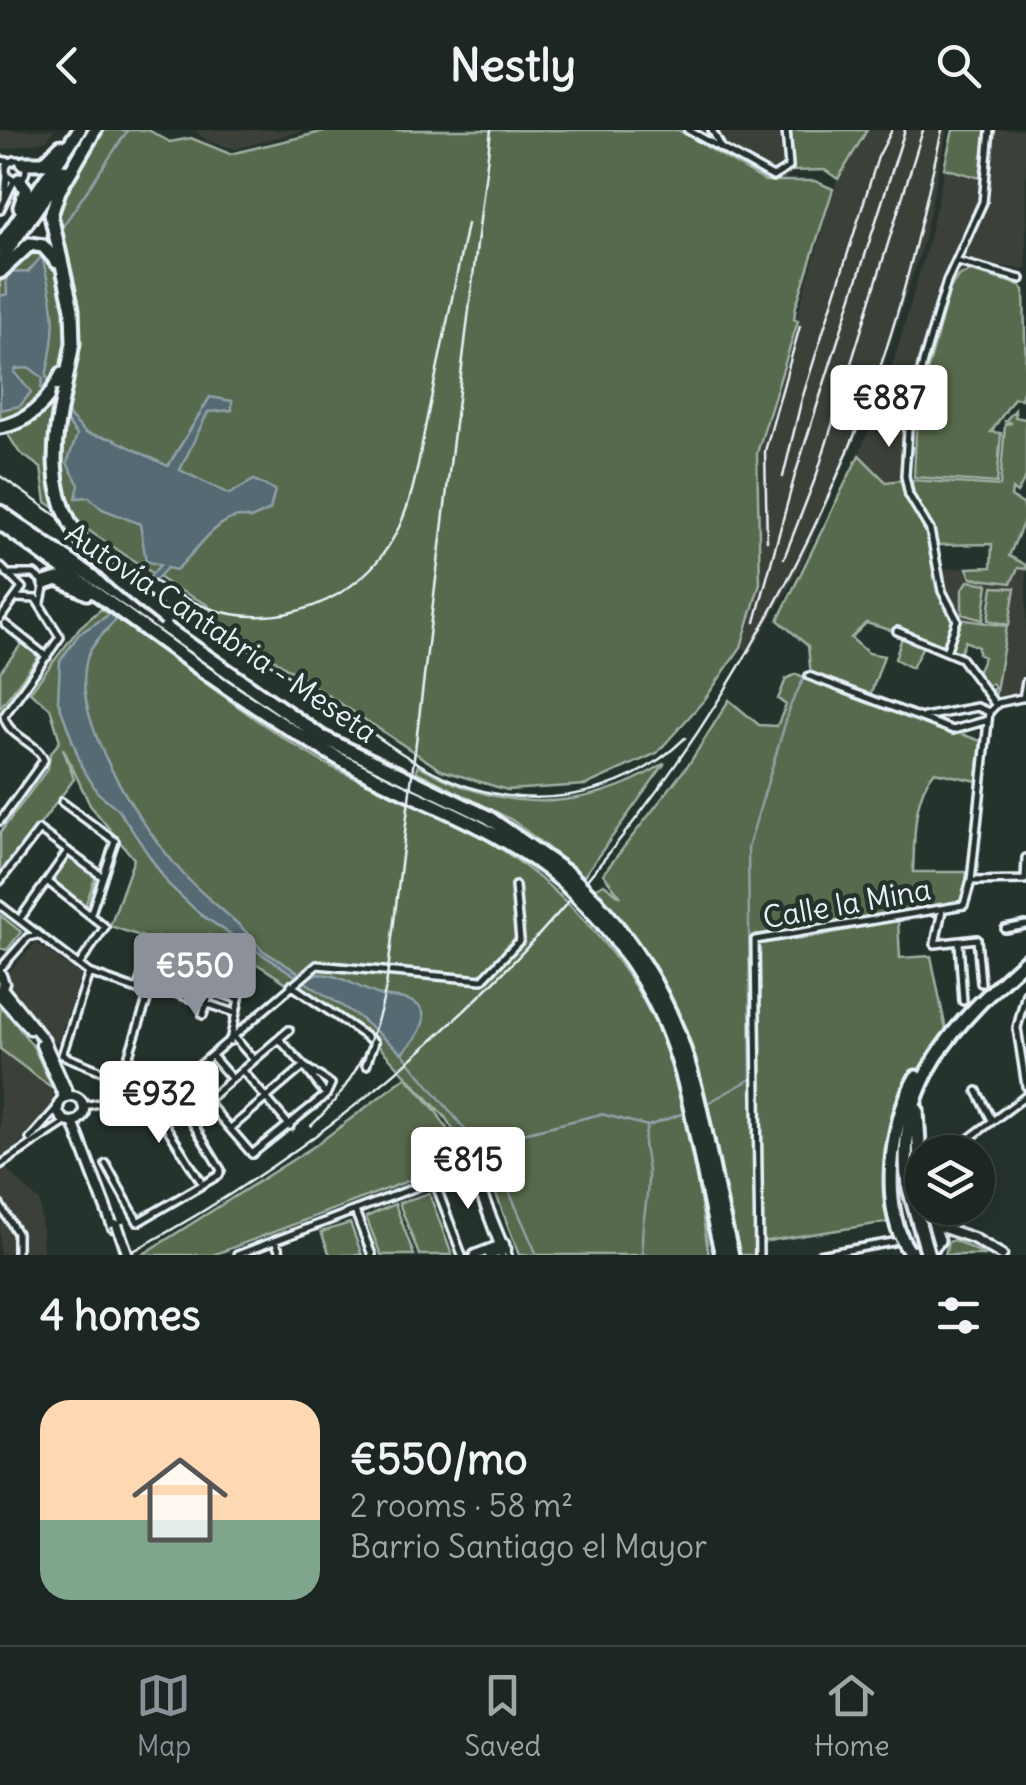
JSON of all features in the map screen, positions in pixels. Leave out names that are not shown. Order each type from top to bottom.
[{"type":"highway","points":[[17,162],[49,160],[76,130]]},
{"type":"highway","points":[[0,246],[76,130]]},
{"type":"highway","points":[[92,130],[56,197],[50,242],[66,268],[72,309],[73,330],[60,388],[53,463],[65,518],[94,560],[166,619],[344,751]]},
{"type":"highway","points":[[0,261],[92,130]]},
{"type":"highway","points":[[0,238],[25,198],[26,189],[9,175]]},
{"type":"highway","points":[[0,272],[26,245],[50,242]]},
{"type":"highway","points":[[0,428],[24,420],[60,388]]},
{"type":"highway","name":"Autovía Cantabria - Meseta","points":[[0,512],[115,603]]},
{"type":"highway","name":"Autovía Cantabria - Meseta","points":[[0,524],[115,603]]},
{"type":"highway","points":[[45,583],[65,582],[115,603],[136,617]]},
{"type":"highway","name":"Autovía Cantabria - Meseta","points":[[136,617],[332,754],[486,827],[566,878]]},
{"type":"highway","name":"Autovía Cantabria - Meseta","points":[[136,617],[344,751],[488,817],[566,878],[592,904],[648,970],[683,1040],[702,1102],[732,1255]]},
{"type":"highway","name":"Autovía Cantabria - Meseta","points":[[592,904],[630,958],[672,1039],[692,1102],[722,1255]]},
{"type":"highway","points":[[937,1050],[927,1067],[908,1127],[908,1185],[935,1249],[927,1252],[904,1245],[892,1184],[895,1132],[911,1086],[937,1050],[961,1020],[1026,960]]},
{"type":"highway","points":[[917,1135],[927,1067]]},
{"type":"main road","points":[[0,971],[1,991],[40,1043],[67,1097],[84,1106],[73,1121]]},
{"type":"main road","points":[[67,1097],[58,1107],[73,1121],[126,1255]]},
{"type":"main road","points":[[938,1225],[1002,1255]]},
{"type":"main road","points":[[935,1249],[953,1232]]},
{"type":"main road","points":[[475,1255],[503,1250]]},
{"type":"main road","points":[[490,1255],[503,1250]]},
{"type":"street","points":[[688,130],[776,176],[788,167],[786,130]]},
{"type":"street","points":[[703,136],[711,130],[723,150]]},
{"type":"street","points":[[947,649],[956,616],[946,600],[930,530],[909,495],[905,476],[908,430],[947,282],[983,202],[990,130]]},
{"type":"street","points":[[0,160],[17,162],[26,172],[9,175]]},
{"type":"street","points":[[5,201],[2,184],[17,162]]},
{"type":"street","points":[[0,210],[9,175]]},
{"type":"street","points":[[958,262],[1022,279]]},
{"type":"street","points":[[0,566],[21,586],[2,622],[48,657]]},
{"type":"street","points":[[0,821],[44,760],[41,752],[6,726],[4,716],[60,635],[39,594],[45,583],[34,574],[11,574]]},
{"type":"street","points":[[16,598],[31,596],[42,604]]},
{"type":"street","points":[[897,631],[947,649],[970,667],[994,704],[1024,698],[1026,682]]},
{"type":"street","points":[[809,676],[956,731],[988,720]]},
{"type":"street","name":"Calle la Mina","points":[[759,1255],[755,940],[942,910],[967,902],[989,712],[994,704]]},
{"type":"street","points":[[922,718],[977,707],[989,712]]},
{"type":"street","points":[[62,802],[115,841],[91,913]]},
{"type":"street","points":[[0,881],[39,830],[103,877]]},
{"type":"street","points":[[22,916],[68,851]]},
{"type":"street","points":[[971,881],[1025,881],[1026,858]]},
{"type":"street","points":[[47,881],[103,923],[105,932],[79,966]]},
{"type":"street","points":[[84,1106],[172,1090],[314,966],[331,964],[476,983],[520,940],[515,886]]},
{"type":"street","points":[[0,905],[88,973],[149,994],[164,989],[235,1013]]},
{"type":"street","points":[[942,910],[935,944],[978,939],[981,983]]},
{"type":"street","points":[[25,924],[28,936]]},
{"type":"street","points":[[1005,928],[1026,925]]},
{"type":"street","points":[[28,936],[42,937]]},
{"type":"street","points":[[0,971],[28,936]]},
{"type":"street","points":[[138,990],[153,942]]},
{"type":"street","points":[[959,942],[963,1001]]},
{"type":"street","points":[[189,998],[203,954],[220,962],[203,1015]]},
{"type":"street","points":[[199,969],[242,984],[232,1039],[254,1060]]},
{"type":"street","points":[[88,973],[62,1055],[122,1076],[156,1093]]},
{"type":"street","points":[[194,984],[239,1000]]},
{"type":"street","points":[[293,984],[374,1042],[366,1065]]},
{"type":"street","points":[[1026,992],[1016,1028],[1026,1083]]},
{"type":"street","points":[[122,1076],[149,994]]},
{"type":"street","points":[[232,1024],[245,1028]]},
{"type":"street","points":[[196,1110],[289,1030]]},
{"type":"street","points":[[278,1040],[326,1095]]},
{"type":"street","points":[[212,1056],[232,1080]]},
{"type":"street","points":[[207,1102],[252,1154],[326,1095],[331,1084],[304,1066]]},
{"type":"street","points":[[231,1128],[304,1066]]},
{"type":"street","points":[[242,1070],[290,1126]]},
{"type":"street","points":[[140,1085],[200,1180]]},
{"type":"street","points":[[136,1096],[140,1085]]},
{"type":"street","points":[[106,1164],[138,1222],[221,1170],[172,1090]]},
{"type":"street","points":[[977,1090],[992,1120]]},
{"type":"street","points":[[973,1135],[1026,1096]]},
{"type":"street","points":[[0,1165],[24,1146],[58,1107]]},
{"type":"street","points":[[24,1146],[73,1121]]},
{"type":"street","points":[[237,1255],[463,1169],[476,1168],[503,1250]]},
{"type":"street","points":[[463,1169],[472,1174],[503,1250]]},
{"type":"street","points":[[434,1180],[462,1255]]},
{"type":"street","points":[[188,1190],[194,1198]]},
{"type":"street","points":[[0,1205],[17,1233],[17,1255]]},
{"type":"street","points":[[355,1210],[372,1255]]},
{"type":"street","points":[[275,1241],[281,1255]]},
{"type":"street","points":[[819,1255],[904,1245]]},
{"type":"shaded area","points":[[0,130],[54,130],[47,140],[0,149]]},
{"type":"shaded area","points":[[195,130],[303,130],[236,149],[208,142]]},
{"type":"shaded area","points":[[678,130],[791,130],[794,171],[782,183],[765,181]]},
{"type":"shaded area","points":[[867,130],[947,130],[923,243],[871,404],[800,568],[751,652],[741,647],[751,623],[757,453],[836,183]]},
{"type":"shaded area","points":[[953,130],[1026,130],[1026,269],[981,264],[955,280],[926,380],[914,378],[902,480],[886,482],[859,455],[895,357],[927,247]]},
{"type":"shaded area","points":[[992,551],[1010,553],[1026,565],[1026,651],[1020,693],[995,697],[989,691],[995,688],[993,683],[986,687],[1002,655],[960,620],[950,604],[942,569],[990,567]]},
{"type":"shaded area","points":[[36,943],[81,975],[59,1041],[52,1043],[9,986],[8,972]]},
{"type":"shaded area","points":[[0,1049],[53,1089],[54,1097],[50,1110],[13,1151],[0,1158]]},
{"type":"shaded area","points":[[0,1163],[40,1202],[43,1255],[0,1255]]},
{"type":"green space","points":[[102,130],[148,130],[170,142],[191,138],[230,154],[330,130],[678,130],[765,181],[815,181],[833,189],[796,306],[794,319],[798,321],[757,453],[760,583],[741,647],[705,699],[657,753],[586,785],[507,790],[441,770],[216,621],[208,605],[173,587],[46,502],[41,468],[19,452],[0,422],[0,279],[23,254],[39,254],[59,229],[60,199]]},
{"type":"green space","points":[[791,130],[867,130],[838,179],[825,170],[794,171]]},
{"type":"green space","points":[[953,130],[986,130],[980,178],[944,168]]},
{"type":"green space","points":[[971,271],[1020,285],[1024,290],[1026,380],[1021,399],[1014,398],[991,432],[1001,433],[997,483],[914,477],[917,409],[950,288],[958,276]]},
{"type":"green space","points":[[1015,410],[1015,417],[1026,419],[1026,477],[1017,493],[1012,489],[1011,497],[1023,504],[1026,516],[1009,556],[1026,565],[1026,569],[1018,568],[1011,583],[971,578],[967,568],[991,567],[992,544],[938,545],[915,496],[912,480],[1000,486],[1005,424],[1012,423],[1005,421]]},
{"type":"green space","points":[[859,455],[886,482],[902,480],[927,530],[942,595],[955,620],[944,646],[866,623],[851,638],[868,653],[884,656],[870,696],[811,676],[808,646],[778,620]]},
{"type":"green space","points":[[968,581],[988,584],[983,620],[962,614],[962,590]]},
{"type":"green space","points":[[993,587],[1015,588],[1009,625],[988,620]]},
{"type":"green space","points":[[101,609],[268,728],[326,764],[451,819],[490,841],[560,896],[592,928],[643,1001],[663,1041],[683,1104],[709,1255],[519,1255],[484,1162],[468,1153],[445,1117],[369,1036],[215,937],[209,935],[198,967],[153,951],[158,936],[155,941],[110,926],[134,859],[90,805],[63,748],[74,779],[0,878],[0,833],[48,768],[50,754],[60,741],[50,708],[30,692],[80,627]]},
{"type":"green space","points":[[959,619],[1007,626],[995,697],[989,691],[995,688],[992,683],[986,687],[977,673],[984,657],[978,654],[978,647],[965,641],[960,654],[950,648]]},
{"type":"green space","points":[[903,634],[925,642],[912,668],[895,659]]},
{"type":"green space","points":[[23,642],[40,655],[0,708],[0,672]]},
{"type":"green space","points":[[796,674],[981,741],[977,781],[934,772],[922,794],[916,819],[913,872],[968,872],[961,903],[797,933],[754,935],[756,1243],[754,1255],[736,1255],[704,1105],[677,1020],[628,936],[592,890],[604,884],[621,897],[603,874],[691,761],[729,700],[759,725],[777,726],[786,705],[778,699],[786,679]]},
{"type":"green space","points":[[665,763],[584,876],[512,820],[416,771],[418,765],[480,792],[542,801],[604,792]]},
{"type":"green space","points":[[68,857],[96,876],[85,906],[51,880]]},
{"type":"green space","points":[[0,915],[21,932],[7,950],[0,948]]},
{"type":"green space","points":[[898,920],[900,958],[931,956],[946,1030],[913,1078],[896,1119],[891,1163],[895,1221],[761,1242],[757,942],[806,938]]},
{"type":"green space","points":[[0,1004],[33,1046],[53,1089],[0,1049]]},
{"type":"green space","points":[[406,1077],[436,1111],[466,1159],[213,1255],[142,1255],[316,1145]]},
{"type":"green space","points":[[429,1193],[452,1255],[419,1255],[399,1203]]},
{"type":"green space","points":[[395,1204],[414,1255],[381,1255],[366,1217]]},
{"type":"green space","points":[[350,1223],[362,1255],[330,1255],[321,1232]]},
{"type":"green space","points":[[954,1240],[986,1255],[945,1255],[948,1242]]},
{"type":"water","points":[[42,256],[53,314],[53,341],[46,376],[71,418],[86,433],[113,439],[168,466],[210,397],[232,401],[232,410],[208,412],[180,470],[229,494],[254,480],[275,490],[270,510],[251,519],[240,517],[220,525],[176,570],[167,568],[95,643],[84,677],[87,706],[97,737],[129,801],[167,855],[262,950],[303,977],[334,976],[380,995],[415,1003],[421,1009],[424,1016],[420,1031],[402,1053],[356,1015],[201,915],[168,884],[118,809],[98,793],[82,767],[58,701],[60,661],[79,634],[127,603],[160,565],[146,561],[140,524],[102,509],[89,497],[76,498],[79,485],[67,463],[77,435],[41,388],[43,378],[30,368],[16,369],[14,372],[31,392],[20,406],[0,410],[0,296],[7,294],[6,273],[28,272]]},
{"type":"waterway","points":[[59,232],[128,130]]},
{"type":"waterway","points":[[704,1105],[751,1079],[748,848],[791,704],[804,678]]},
{"type":"waterway","points":[[403,1054],[477,1144],[494,1157],[537,1255]]},
{"type":"waterway","points":[[478,1144],[601,1114],[648,1126],[687,1112]]},
{"type":"waterway","points":[[643,1255],[647,1128]]},
{"type":"railway","points":[[311,1126],[360,1063],[386,987],[491,130]]},
{"type":"railway","points":[[783,477],[801,402],[878,157],[892,130]]},
{"type":"railway","points":[[755,622],[795,475],[905,130]]},
{"type":"railway","points":[[784,558],[817,474],[923,130]]},
{"type":"railway","points":[[126,1255],[252,1180],[369,1094],[478,998],[577,892],[666,778],[745,656],[814,527],[871,393],[893,328],[942,130]]},
{"type":"railway","points":[[0,476],[128,565],[206,607],[260,616],[314,606],[338,594],[380,558],[407,507],[467,224]]},
{"type":"railway","points":[[767,541],[765,451],[800,326]]},
{"type":"railway","points":[[189,610],[402,753],[474,789],[538,798],[602,788],[632,776],[685,738]]}]
